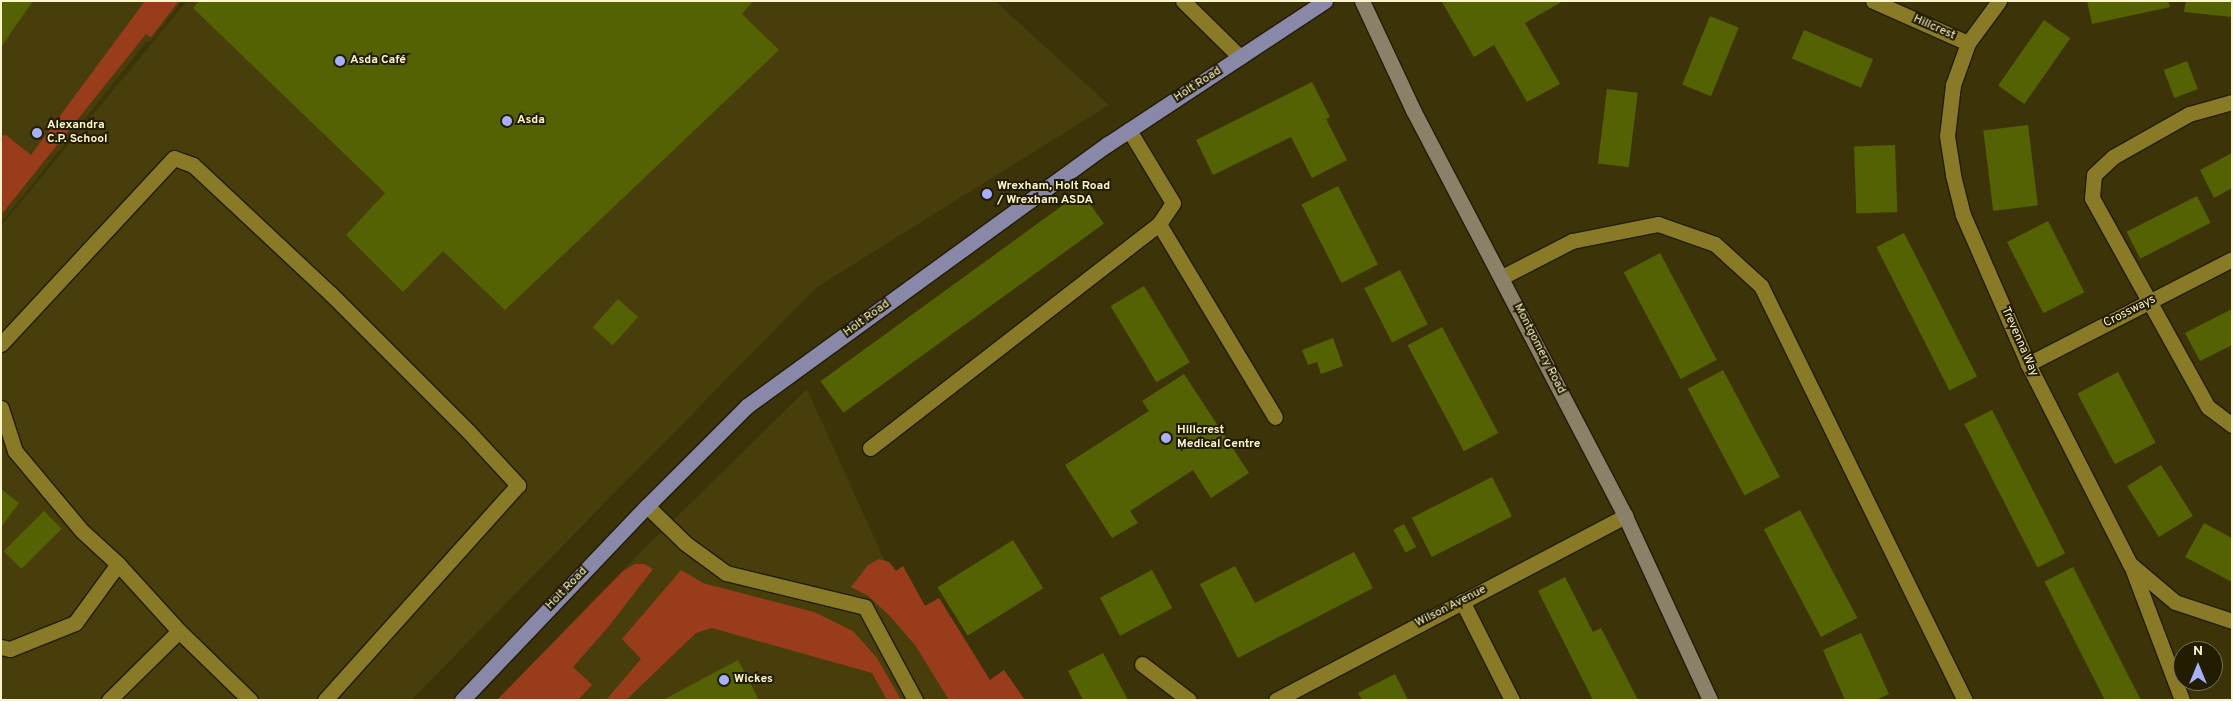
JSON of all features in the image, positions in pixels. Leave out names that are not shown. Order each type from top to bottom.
[{"type":"main road","name":"Holt Road","points":[[462,700],[647,506],[747,406],[1130,130],[1325,1]]},
{"type":"street","points":[[1183,1],[1240,57]]},
{"type":"street","name":"Montgomery Road","points":[[1362,1],[1418,118],[1625,516],[1710,700]]},
{"type":"street","name":"Hillcrest","points":[[1873,1],[1968,43]]},
{"type":"street","name":"Trevenna Way","points":[[1999,1],[1968,43],[1953,85],[1947,136],[1953,175],[1963,215],[2028,364],[2130,564],[2175,602],[2232,621]]},
{"type":"street","points":[[2232,102],[2189,114],[2113,157],[2094,175],[2092,198],[2208,407],[2232,424]]},
{"type":"street","points":[[870,448],[1159,224],[1173,203],[1130,130]]},
{"type":"street","points":[[1,344],[174,158],[193,165],[324,288],[468,431],[518,485],[325,700]]},
{"type":"street","points":[[1159,224],[1275,417]]},
{"type":"street","points":[[1502,278],[1572,241],[1658,224],[1715,244],[1761,286],[1965,700]]},
{"type":"street","name":"Crossways","points":[[2028,364],[2232,259]]},
{"type":"street","points":[[1,408],[15,450],[82,531],[118,564],[179,631],[250,700]]},
{"type":"street","points":[[647,506],[685,543],[726,573],[865,607],[915,700]]},
{"type":"street","name":"Wilson Avenue","points":[[1276,700],[1625,516]]},
{"type":"street","points":[[1,647],[10,649],[74,622],[118,564]]},
{"type":"street","points":[[2130,564],[2182,700]]},
{"type":"street","points":[[1462,601],[1512,700]]},
{"type":"street","points":[[109,700],[179,631]]},
{"type":"street","points":[[1142,664],[1189,700]]},
{"type":"shaded area","name":"Alexandra C.P. School","points":[[1,1],[182,1],[150,42],[147,41],[1,223]]},
{"type":"shaded area","points":[[145,1],[179,1],[151,37],[146,34],[1,215],[1,136],[6,135],[31,155]]},
{"type":"shaded area","points":[[187,1],[995,1],[1109,105],[817,287],[411,700],[1,700],[1,226]]},
{"type":"shaded area","points":[[807,389],[901,597],[962,700],[497,700],[637,556]]},
{"type":"shaded area","points":[[879,559],[889,562],[896,571],[903,566],[925,606],[939,598],[990,680],[1004,670],[1025,700],[949,700],[915,645],[889,615],[868,596],[851,587],[868,565]]},
{"type":"shaded area","points":[[635,564],[644,564],[653,569],[609,626],[573,667],[592,685],[578,700],[497,700],[623,571]]},
{"type":"shaded area","points":[[681,570],[703,583],[814,612],[853,631],[877,658],[901,700],[887,700],[872,673],[712,628],[696,633],[626,700],[606,700],[641,659],[622,639]]},
{"type":"building","points":[[1,1],[33,1],[1,47]]},
{"type":"building","name":"Asda","points":[[199,1],[753,1],[742,14],[779,50],[505,310],[443,251],[403,292],[346,235],[385,193],[193,8]]},
{"type":"building","points":[[1443,1],[1563,1],[1525,23],[1560,84],[1527,102],[1494,45],[1474,57]]},
{"type":"building","points":[[2087,1],[2168,1],[2170,7],[2092,24]]},
{"type":"building","points":[[2186,1],[2232,1],[2232,17],[2184,12]]},
{"type":"building","points":[[1710,16],[1739,28],[1711,96],[1682,85]]},
{"type":"building","points":[[2044,20],[2070,38],[2024,104],[1998,86]]},
{"type":"building","points":[[1804,30],[1873,59],[1861,88],[1792,59]]},
{"type":"building","points":[[2187,61],[2198,89],[2174,98],[2164,70]]},
{"type":"building","points":[[1312,82],[1330,117],[1326,119],[1347,160],[1312,178],[1291,137],[1213,175],[1196,140]]},
{"type":"building","points":[[1607,89],[1638,93],[1629,167],[1598,163]]},
{"type":"building","points":[[2028,125],[2038,205],[1993,211],[1983,130]]},
{"type":"building","points":[[1895,145],[1897,212],[1856,213],[1854,146]]},
{"type":"building","points":[[2232,153],[2232,188],[2214,198],[2200,170]]},
{"type":"building","points":[[1338,186],[1378,264],[1341,283],[1301,205]]},
{"type":"building","points":[[1081,192],[1104,224],[843,413],[820,381]]},
{"type":"building","points":[[2197,196],[2211,223],[2140,259],[2127,232]]},
{"type":"building","points":[[2048,221],[2084,292],[2043,313],[2007,242]]},
{"type":"building","points":[[1904,233],[1977,376],[1949,391],[1876,247]]},
{"type":"building","points":[[1660,253],[1717,360],[1681,379],[1624,272]]},
{"type":"building","points":[[1400,270],[1428,324],[1392,343],[1364,288]]},
{"type":"building","points":[[1144,286],[1190,362],[1156,382],[1111,306]]},
{"type":"building","points":[[618,299],[638,317],[613,345],[593,327]]},
{"type":"building","points":[[2232,309],[2232,345],[2200,361],[2185,333]]},
{"type":"building","points":[[1442,327],[1498,433],[1464,451],[1408,345]]},
{"type":"building","points":[[1333,338],[1343,366],[1321,374],[1317,362],[1308,365],[1302,350]]},
{"type":"building","points":[[1723,370],[1780,477],[1744,496],[1688,389]]},
{"type":"building","points":[[2118,372],[2156,443],[2115,464],[2077,394]]},
{"type":"building","name":"Hillcrest Medical Centre","points":[[1184,374],[1249,473],[1211,498],[1193,470],[1130,511],[1138,523],[1112,538],[1065,465],[1149,411],[1142,401]]},
{"type":"building","points":[[1992,410],[2065,553],[2037,568],[1964,424]]},
{"type":"building","points":[[2161,465],[2193,516],[2159,537],[2127,486]]},
{"type":"building","points":[[1492,477],[1512,516],[1432,557],[1412,518]]},
{"type":"building","points":[[1,489],[19,503],[1,527]]},
{"type":"building","points":[[1800,510],[1857,618],[1821,637],[1764,529]]},
{"type":"building","points":[[44,511],[62,529],[21,569],[4,551]]},
{"type":"building","points":[[2204,523],[2232,538],[2232,582],[2185,557]]},
{"type":"building","points":[[1404,524],[1416,547],[1406,553],[1393,530]]},
{"type":"building","points":[[1013,540],[1043,588],[968,636],[938,587]]},
{"type":"building","points":[[1354,552],[1373,588],[1238,658],[1200,584],[1235,566],[1255,603]]},
{"type":"building","points":[[2073,567],[2141,700],[2105,700],[2044,582]]},
{"type":"building","points":[[1152,570],[1172,608],[1120,636],[1100,598]]},
{"type":"building","points":[[1565,577],[1593,632],[1601,628],[1638,700],[1593,700],[1538,591]]},
{"type":"building","points":[[1861,633],[1889,694],[1876,700],[1845,700],[1823,650]]},
{"type":"building","points":[[1103,653],[1128,700],[1083,700],[1068,671]]},
{"type":"building","name":"Wickes","points":[[738,660],[759,700],[663,700]]},
{"type":"building","points":[[1395,674],[1408,700],[1362,700],[1358,693]]},
{"type":"place","name":"Asda Café","points":[[340,61]]},
{"type":"place","name":"Asda","points":[[507,121]]},
{"type":"place","name":"Alexandra C.P. School","points":[[37,133]]},
{"type":"place","name":"Wrexham, Holt Road / Wrexham ASDA","points":[[987,194]]},
{"type":"place","name":"Hillcrest Medical Centre","points":[[1166,438]]},
{"type":"place","name":"Wickes","points":[[724,680]]}]
